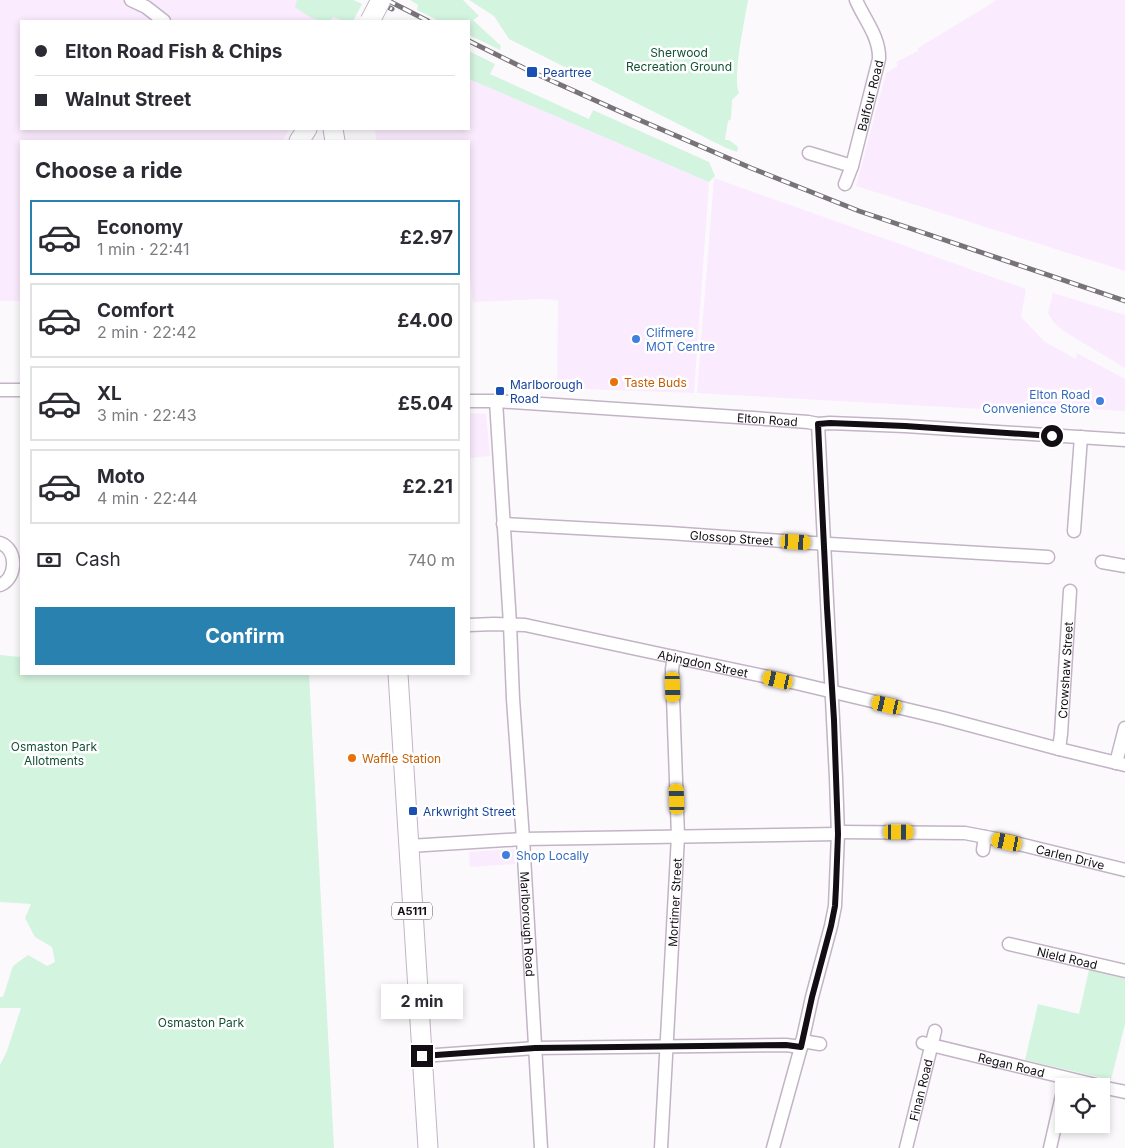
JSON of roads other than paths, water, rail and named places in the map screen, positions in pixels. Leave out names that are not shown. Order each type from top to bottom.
[{"type":"highway","points":[[371,20],[381,0]]},
{"type":"highway","name":"A5111","points":[[398,675],[428,1148]]},
{"type":"street","points":[[131,0],[146,7],[163,20]]},
{"type":"street","name":"Balfour Road","points":[[845,184],[852,166],[880,51],[856,0]]},
{"type":"street","points":[[809,154],[852,166]]},
{"type":"street","points":[[0,390],[20,390]]},
{"type":"street","name":"Elton Road","points":[[470,401],[496,401],[762,418],[818,424],[905,426],[1125,440]]},
{"type":"street","name":"Marlborough Road","points":[[496,401],[541,1148]]},
{"type":"street","points":[[773,1148],[802,1044],[835,906],[838,833],[818,424]]},
{"type":"street","points":[[1074,531],[1081,437]]},
{"type":"street","name":"Glossop Street","points":[[503,524],[669,532],[824,544],[1048,557]]},
{"type":"street","points":[[0,544],[5,545],[17,564],[11,577],[4,584],[0,585]]},
{"type":"street","points":[[1102,562],[1125,566]]},
{"type":"street","name":"Crowshaw Street","points":[[1059,749],[1070,591]]},
{"type":"street","name":"Abingdon Street","points":[[470,625],[524,625],[674,657],[943,718],[1121,764]]},
{"type":"street","name":"Mortimer Street","points":[[662,1148],[678,836],[672,669],[674,657]]},
{"type":"street","points":[[1121,764],[1125,728]]},
{"type":"street","points":[[409,846],[523,839],[838,833]]},
{"type":"street","name":"Carlen Drive","points":[[838,833],[965,833],[1125,870]]},
{"type":"street","points":[[982,850],[985,837]]},
{"type":"street","name":"Nield Road","points":[[1008,944],[1125,971]]},
{"type":"street","name":"Finan Road","points":[[906,1148],[927,1043],[935,1031]]},
{"type":"street","name":"Regan Road","points":[[927,1043],[1055,1081]]},
{"type":"street","points":[[422,1056],[535,1048],[820,1044]]},
{"type":"street","name":"Regan Road","points":[[1110,1088],[1125,1092]]},
{"type":"street","points":[[1050,1148],[1055,1127]]},
{"type":"railway","points":[[374,0],[392,9]]},
{"type":"railway","points":[[387,0],[426,20]]},
{"type":"railway","points":[[470,41],[621,112],[751,168],[859,211],[1125,301]]},
{"type":"place","name":"Peartree","points":[[532,72]]},
{"type":"place","name":"Clifmere MOT Centre","points":[[636,339]]},
{"type":"place","name":"Taste Buds","points":[[614,382]]},
{"type":"place","name":"Marlborough Road","points":[[500,391]]},
{"type":"place","name":"Elton Road Convenience Store","points":[[1100,401]]},
{"type":"place","name":"Waffle Station","points":[[352,758]]},
{"type":"place","name":"Arkwright Street","points":[[413,811]]},
{"type":"place","name":"Shop Locally","points":[[506,855]]},
{"type":"park label","name":"Sherwood Recreation Ground","points":[[679,59]]},
{"type":"park label","name":"Osmaston Park Allotments","points":[[54,753]]},
{"type":"park label","name":"Osmaston Park","points":[[201,1022]]}]
